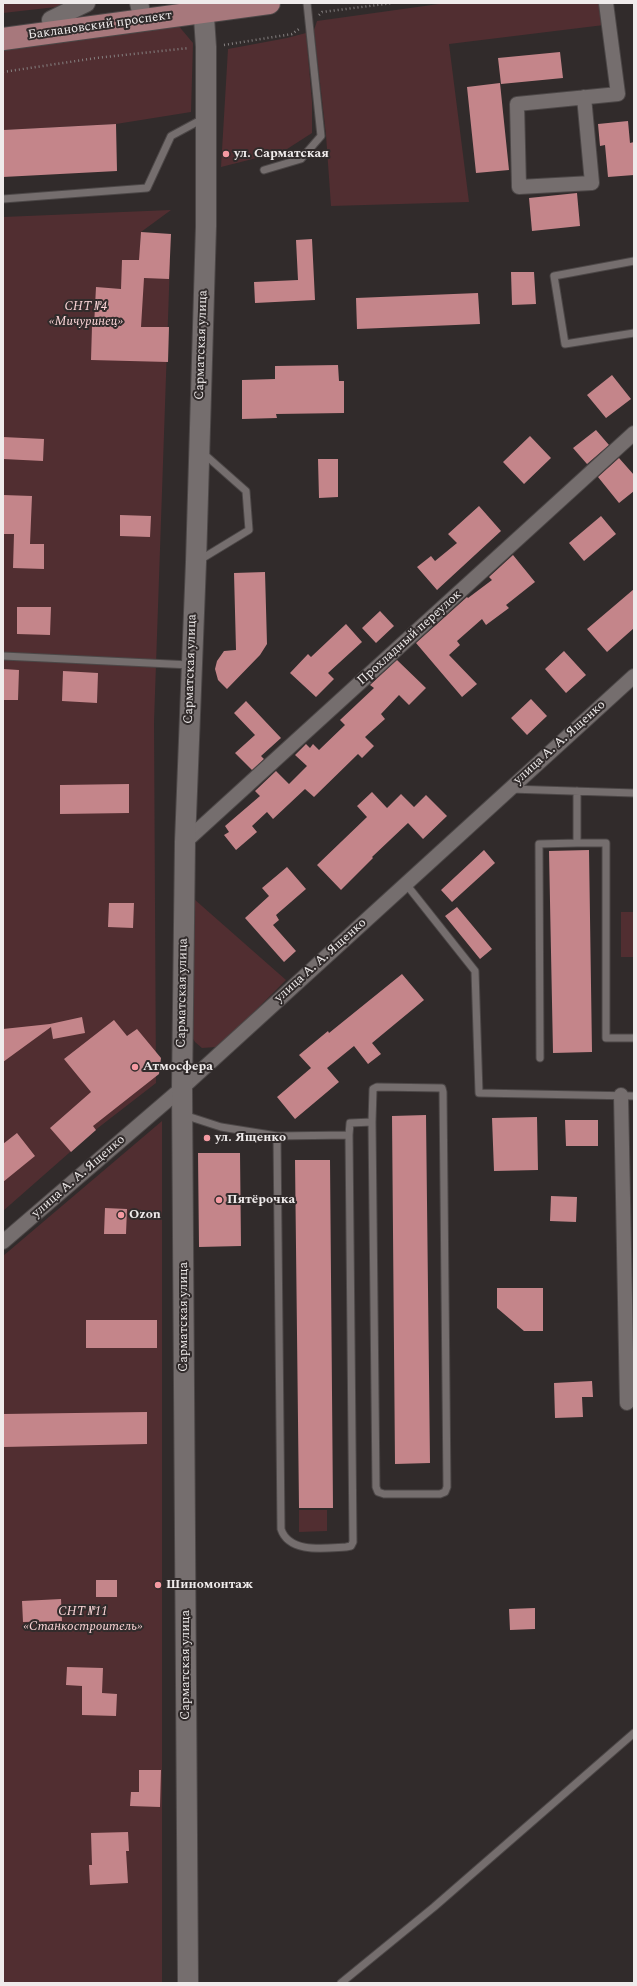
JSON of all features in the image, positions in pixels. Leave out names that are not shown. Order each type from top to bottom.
[{"type":"main road","name":"Баклановский проспект","points":[[3,39],[174,3]]},
{"type":"main road","name":"Баклановский проспект","points":[[3,26],[141,10],[269,3]]},
{"type":"main road","name":"Сарматская улица","points":[[188,1983],[182,1088],[185,842],[200,451],[206,218],[206,47],[204,7]]},
{"type":"street","points":[[51,20],[86,3]]},
{"type":"street","points":[[584,97],[592,183],[519,187],[517,104],[584,97],[618,94],[606,3]]},
{"type":"street","name":"Прохладный переулок","points":[[185,842],[634,433]]},
{"type":"street","name":"улица А. А. Ященко","points":[[3,1242],[182,1088],[634,676]]},
{"type":"street","points":[[627,1403],[628,1096]]},
{"type":"lane","points":[[264,170],[301,159],[322,136],[306,3]]},
{"type":"lane","points":[[3,199],[147,188],[172,136],[197,122]]},
{"type":"lane","points":[[634,261],[554,276],[565,344],[634,333]]},
{"type":"lane","points":[[196,562],[249,530],[246,491],[200,451]]},
{"type":"lane","points":[[3,656],[191,665]]},
{"type":"lane","points":[[510,789],[634,793]]},
{"type":"lane","points":[[577,791],[577,842]]},
{"type":"lane","points":[[540,1058],[539,844],[606,842],[606,1038],[634,1038]]},
{"type":"lane","points":[[406,884],[475,971],[479,1093],[628,1096]]},
{"type":"lane","points":[[438,1086],[442,1088],[444,1092],[447,1487],[445,1492],[440,1494],[384,1494],[378,1492],[376,1487],[372,1122],[373,1089],[378,1087],[438,1086]]},
{"type":"lane","points":[[182,1114],[221,1127],[277,1136],[349,1135]]},
{"type":"lane","points":[[277,1136],[281,1529],[283,1535],[288,1539],[298,1545],[308,1548],[346,1547],[351,1546],[353,1542],[349,1135],[350,1123],[372,1122]]},
{"type":"lane","points":[[341,1983],[434,1907],[634,1733]]},
{"type":"green space","points":[[3,3],[64,3],[56,7],[3,13]]},
{"type":"green space","points":[[446,3],[603,3],[604,25],[449,44],[469,202],[331,206],[326,135],[314,30],[317,21]]},
{"type":"green space","points":[[177,24],[193,43],[191,112],[116,124],[3,130],[3,48]]},
{"type":"green space","points":[[306,33],[312,102],[312,133],[284,151],[221,167],[228,49]]},
{"type":"green space","name":"СНТ №4 «Мичуринец»","points":[[171,210],[141,232],[140,251],[170,261],[154,722],[156,1083],[94,1131],[3,1211],[3,217]]},
{"type":"green space","points":[[194,899],[286,980],[227,1039],[216,1047],[202,1048],[195,1042],[190,1034]]},
{"type":"green space","points":[[621,912],[634,912],[634,957],[621,957]]},
{"type":"green space","name":"СНТ №11 «Станкостроитель»","points":[[162,1121],[162,1983],[3,1983],[3,1256]]},
{"type":"green space","points":[[299,1510],[327,1510],[327,1531],[299,1532]]},
{"type":"building","points":[[560,52],[563,78],[501,84],[498,58]]},
{"type":"building","points":[[500,83],[509,170],[476,173],[467,87]]},
{"type":"building","points":[[628,121],[630,143],[634,142],[634,175],[608,177],[605,145],[600,146],[598,124]]},
{"type":"building","points":[[116,124],[117,171],[3,177],[3,130]]},
{"type":"building","points":[[577,193],[580,226],[532,231],[529,198]]},
{"type":"building","points":[[141,232],[171,234],[169,279],[144,278],[141,327],[169,327],[168,362],[91,360],[92,326],[94,326],[96,287],[121,289],[122,260],[139,260]]},
{"type":"building","points":[[312,239],[315,300],[255,303],[254,282],[298,280],[296,240]]},
{"type":"building","points":[[511,272],[534,272],[536,304],[512,305]]},
{"type":"building","points":[[478,293],[480,324],[357,329],[356,298]]},
{"type":"building","points":[[338,365],[339,381],[344,381],[344,413],[276,414],[277,418],[242,419],[242,380],[275,379],[275,366]]},
{"type":"building","points":[[612,375],[631,399],[606,418],[587,395]]},
{"type":"building","points":[[596,430],[609,445],[587,464],[573,448]]},
{"type":"building","points":[[530,436],[551,458],[524,484],[503,462]]},
{"type":"building","points":[[3,437],[44,439],[43,461],[3,459]]},
{"type":"building","points":[[619,458],[634,475],[634,491],[619,503],[598,477]]},
{"type":"building","points":[[318,459],[338,459],[338,497],[319,498]]},
{"type":"building","points":[[3,495],[32,496],[30,544],[44,544],[44,569],[13,568],[14,534],[3,534]]},
{"type":"building","points":[[479,506],[501,531],[437,590],[417,567],[431,556],[435,561],[457,543],[448,534]]},
{"type":"building","points":[[120,515],[151,516],[150,537],[120,536]]},
{"type":"building","points":[[601,516],[616,534],[584,561],[569,543]]},
{"type":"building","points":[[513,555],[535,582],[506,605],[509,608],[486,625],[482,619],[457,641],[460,645],[449,655],[477,684],[462,697],[416,643],[467,597],[468,598],[492,580],[489,577]]},
{"type":"building","points":[[265,572],[267,644],[260,655],[227,689],[218,680],[215,669],[217,661],[224,651],[236,650],[234,573]]},
{"type":"building","points":[[634,589],[634,628],[607,652],[587,629]]},
{"type":"building","points":[[17,607],[51,607],[50,635],[17,634]]},
{"type":"building","points":[[380,611],[394,626],[376,643],[362,628]]},
{"type":"building","points":[[346,624],[362,642],[328,673],[334,679],[316,697],[290,673],[308,654],[311,657]]},
{"type":"building","points":[[564,651],[586,675],[566,693],[545,669]]},
{"type":"building","points":[[397,660],[426,688],[409,705],[399,695],[381,714],[385,719],[365,737],[374,746],[362,758],[358,754],[314,797],[305,789],[273,819],[267,812],[252,826],[257,832],[236,850],[224,835],[229,832],[225,826],[260,796],[255,791],[276,771],[289,784],[307,766],[295,755],[306,744],[310,748],[313,744],[319,750],[345,725],[340,720],[374,688],[370,685]]},
{"type":"building","points":[[3,669],[19,670],[18,700],[3,700]]},
{"type":"building","points":[[63,671],[98,673],[97,703],[62,701]]},
{"type":"building","points":[[531,699],[547,716],[527,735],[511,718]]},
{"type":"building","points":[[246,701],[281,738],[261,756],[264,759],[252,770],[235,753],[255,735],[234,713]]},
{"type":"building","points":[[129,784],[129,813],[60,814],[60,785]]},
{"type":"building","points":[[372,792],[387,808],[401,794],[414,807],[426,795],[447,816],[423,839],[408,823],[372,857],[373,858],[341,890],[317,865],[367,817],[357,806]]},
{"type":"building","points":[[484,850],[495,863],[452,902],[441,890]]},
{"type":"building","points":[[589,850],[592,1052],[553,1053],[549,851]]},
{"type":"building","points":[[287,867],[306,889],[276,915],[279,920],[273,925],[296,951],[284,962],[245,918],[269,896],[262,888]]},
{"type":"building","points":[[109,903],[134,903],[133,928],[108,927]]},
{"type":"building","points":[[457,907],[492,949],[480,959],[445,916]]},
{"type":"building","points":[[402,974],[424,1000],[372,1043],[381,1054],[368,1064],[354,1046],[327,1068],[339,1082],[295,1119],[277,1097],[311,1068],[299,1055],[328,1031],[329,1033]]},
{"type":"building","points":[[82,1017],[85,1033],[53,1039],[51,1027],[3,1062],[3,1029],[50,1024]]},
{"type":"building","points":[[114,1020],[127,1036],[137,1029],[161,1058],[159,1074],[93,1126],[96,1130],[71,1152],[50,1128],[91,1092],[64,1059]]},
{"type":"building","points":[[426,1115],[430,1463],[395,1464],[392,1116]]},
{"type":"building","points":[[537,1117],[538,1170],[494,1171],[492,1118]]},
{"type":"building","points":[[565,1120],[598,1120],[598,1146],[566,1146]]},
{"type":"building","points":[[17,1133],[35,1156],[3,1182],[3,1144]]},
{"type":"building","name":"Пятёрочка","points":[[198,1153],[240,1153],[241,1246],[199,1247]]},
{"type":"building","points":[[295,1160],[330,1160],[333,1508],[299,1508]]},
{"type":"building","points":[[551,1196],[577,1197],[576,1222],[550,1221]]},
{"type":"building","points":[[105,1208],[127,1209],[126,1234],[104,1234]]},
{"type":"building","points":[[497,1288],[543,1288],[543,1331],[524,1331],[497,1308]]},
{"type":"building","points":[[86,1320],[157,1320],[157,1348],[86,1348]]},
{"type":"building","points":[[592,1381],[593,1397],[582,1397],[583,1417],[555,1418],[554,1383]]},
{"type":"building","points":[[147,1412],[147,1444],[3,1447],[3,1414]]},
{"type":"building","points":[[96,1580],[117,1580],[117,1597],[96,1597]]},
{"type":"building","points":[[61,1599],[62,1621],[23,1622],[22,1601]]},
{"type":"building","points":[[535,1608],[535,1629],[510,1630],[509,1609]]},
{"type":"building","points":[[67,1667],[103,1668],[102,1693],[117,1694],[116,1716],[82,1715],[82,1686],[66,1685]]},
{"type":"building","points":[[139,1770],[161,1770],[160,1807],[130,1806],[131,1792],[139,1792]]},
{"type":"building","points":[[128,1832],[129,1851],[126,1851],[128,1883],[90,1885],[89,1865],[92,1865],[91,1833]]},
{"type":"place","name":"ул. Сарматская","points":[[226,154]]},
{"type":"place","name":"Атмосфера","points":[[135,1067]]},
{"type":"place","name":"ул. Ященко","points":[[207,1138]]},
{"type":"place","name":"Пятёрочка","points":[[219,1200]]},
{"type":"place","name":"Ozon","points":[[121,1215]]},
{"type":"place","name":"Шиномонтаж","points":[[158,1585]]}]
